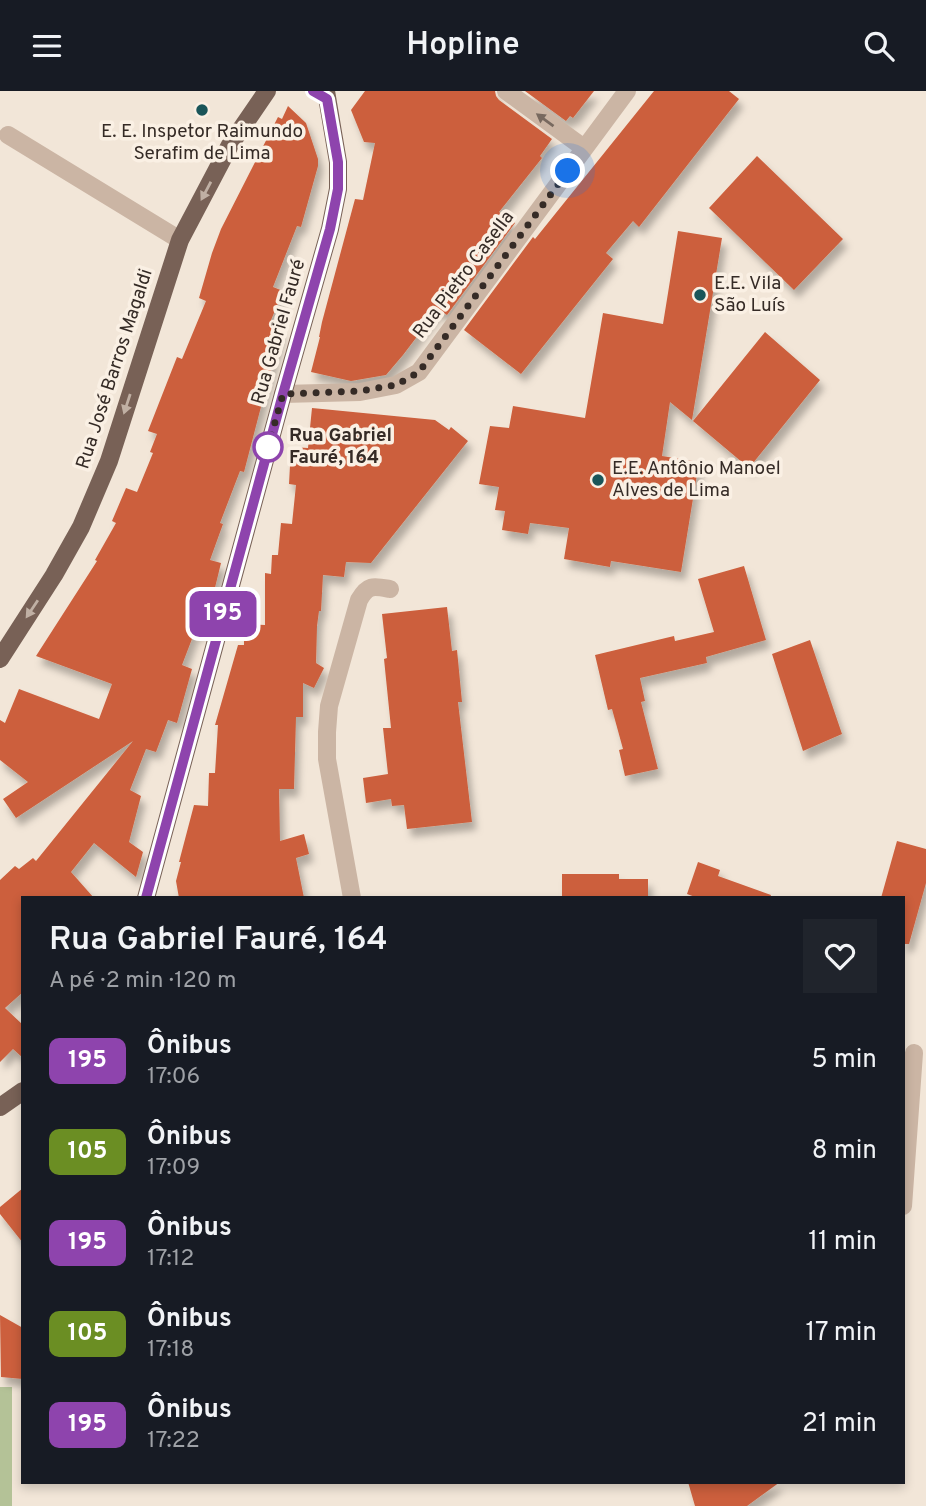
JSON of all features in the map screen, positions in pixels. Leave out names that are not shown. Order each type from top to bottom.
[{"type":"main road","name":"Rua José Barros Magaldi","points":[[2,650],[54,575],[80,527],[109,461],[180,240],[230,145],[268,92]]},
{"type":"main road","name":"Rua Gabriel Fauré","points":[[147,896],[330,229],[338,189],[338,162],[322,94]]},
{"type":"main road","points":[[0,1107],[21,1092]]},
{"type":"street","points":[[506,91],[584,148]]},
{"type":"street","name":"Rua Pietro Casella","points":[[283,394],[360,391],[396,385],[419,372],[627,91]]},
{"type":"street","points":[[8,135],[180,240]]},
{"type":"street","points":[[352,896],[327,759],[329,706],[363,592],[376,586],[390,589]]},
{"type":"street","points":[[905,1178],[914,1053]]},
{"type":"green space","points":[[0,1387],[12,1387],[12,1506],[0,1506]]},
{"type":"building","points":[[365,91],[495,91],[499,100],[552,139],[540,156],[542,158],[499,212],[515,223],[447,315],[438,309],[386,375],[351,381],[311,372],[355,199],[363,200],[375,143],[364,142],[351,110]]},
{"type":"building","points":[[525,91],[594,91],[573,118],[570,116],[566,121]]},
{"type":"building","points":[[654,91],[729,91],[739,99],[639,227],[633,221],[606,253],[613,259],[521,374],[464,330],[533,237],[535,239]]},
{"type":"building","points":[[288,106],[306,123],[318,166],[301,227],[297,226],[273,287],[283,291],[269,325],[281,330],[244,472],[240,471],[220,523],[223,524],[210,560],[221,563],[211,604],[200,633],[195,631],[182,665],[192,669],[177,723],[168,720],[156,752],[146,749],[130,790],[141,796],[129,842],[143,852],[136,877],[94,843],[71,872],[92,896],[21,896],[21,994],[5,1008],[21,1023],[21,1056],[13,1049],[0,1062],[0,880],[15,866],[19,869],[33,858],[36,861],[133,741],[16,818],[3,799],[28,782],[0,760],[0,720],[5,723],[19,689],[99,719],[112,684],[36,656],[97,561],[95,560],[116,523],[112,521],[126,488],[137,492],[153,453],[150,452],[157,434],[148,431],[177,357],[182,359],[206,301],[199,298],[221,229],[278,117],[282,119]]},
{"type":"building","points":[[757,156],[843,239],[794,290],[709,208]]},
{"type":"building","points":[[678,231],[722,238],[692,420],[670,402],[662,456],[699,462],[681,572],[611,561],[610,567],[564,559],[569,528],[530,523],[528,534],[502,530],[505,511],[495,510],[499,487],[479,484],[490,426],[509,428],[513,406],[585,418],[603,313],[663,324]]},
{"type":"building","points":[[765,332],[820,380],[749,468],[693,421]]},
{"type":"building","points":[[312,408],[435,420],[449,430],[451,427],[468,441],[371,563],[346,562],[344,577],[323,575],[316,663],[324,668],[314,688],[303,683],[303,717],[296,717],[294,789],[279,789],[280,841],[304,834],[309,854],[296,858],[304,896],[179,896],[176,881],[179,862],[194,805],[208,806],[209,773],[215,773],[218,725],[215,725],[238,645],[244,645],[244,624],[265,625],[265,573],[271,574],[272,555],[278,555],[281,523],[292,524],[296,485],[289,484],[291,447],[308,448]]},
{"type":"building","points":[[744,566],[766,640],[706,657],[707,663],[640,678],[645,701],[641,702],[658,769],[625,776],[619,750],[623,749],[612,709],[608,710],[595,655],[674,636],[675,641],[714,632],[698,579]]},
{"type":"building","points":[[447,607],[452,651],[457,650],[462,702],[458,702],[472,822],[407,829],[404,805],[392,806],[391,799],[366,803],[363,778],[388,774],[383,728],[391,728],[382,614]]},
{"type":"building","points":[[810,640],[842,734],[803,751],[772,654]]},
{"type":"building","points":[[897,841],[926,849],[926,883],[909,944],[905,944],[905,896],[882,896]]},
{"type":"building","points":[[698,862],[720,870],[718,876],[771,895],[692,896],[687,894]]},
{"type":"building","points":[[562,874],[619,874],[619,879],[648,879],[648,896],[562,896]]},
{"type":"building","points":[[21,1190],[21,1240],[0,1214],[0,1207]]},
{"type":"building","points":[[0,1315],[21,1327],[21,1379],[1,1377]]},
{"type":"building","points":[[689,1484],[777,1484],[747,1506],[695,1506]]},
{"type":"bus line","name":"195","points":[[147,896],[330,229],[338,189],[338,162],[327,99],[313,91]]},
{"type":"place","name":"E. E. Inspetor Raimundo Serafim de Lima","points":[[202,110]]},
{"type":"place","name":"E.E. Vila São Luís","points":[[700,295]]},
{"type":"place","name":"Rua Gabriel Fauré, 164","points":[[268,447]]},
{"type":"place","name":"E.E. Antônio Manoel Alves de Lima","points":[[598,480]]},
{"type":"route","points":[[268,447],[283,394],[360,391],[396,385],[419,372],[568,171]]}]
